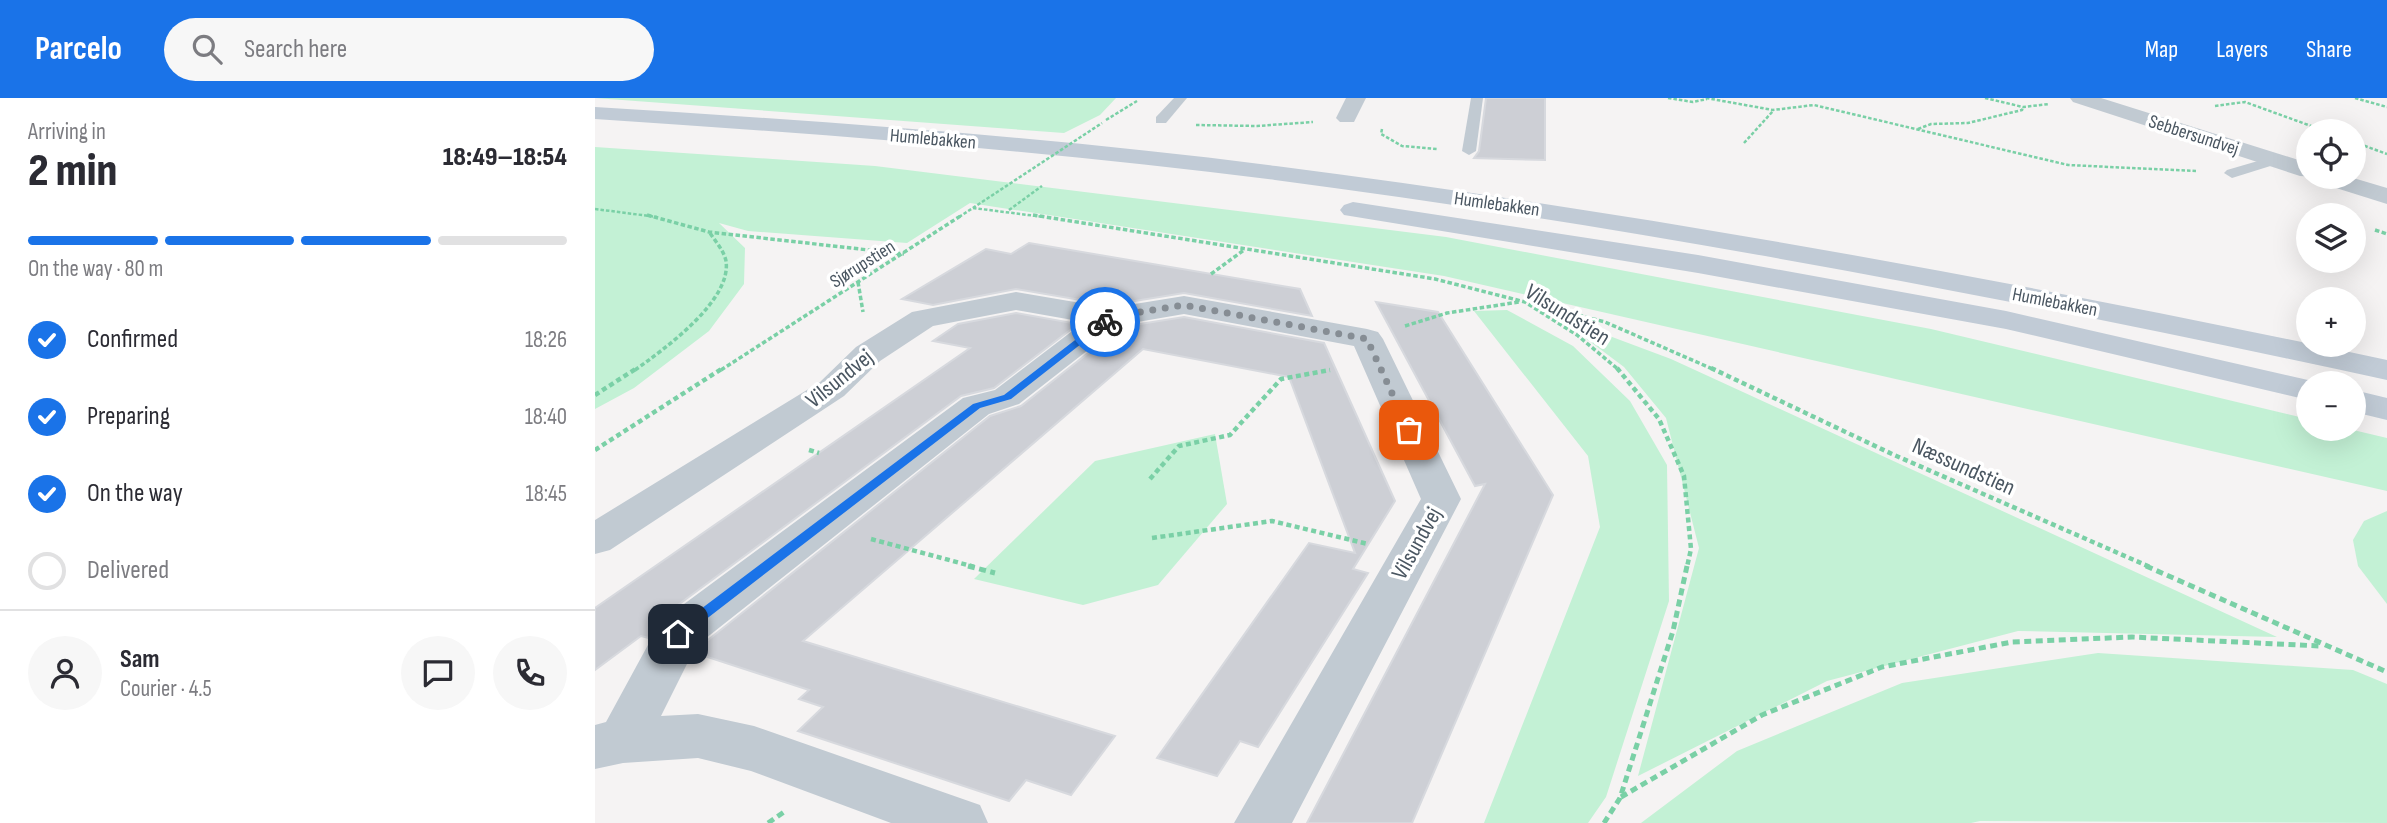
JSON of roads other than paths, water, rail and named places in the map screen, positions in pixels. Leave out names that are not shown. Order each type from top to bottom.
[{"type":"street","points":[[1347,118],[1356,98]]},
{"type":"street","name":"Sebbersundvej","points":[[2080,98],[2296,167]]},
{"type":"street","name":"Humlebakken","points":[[595,113],[808,138]]},
{"type":"street","points":[[595,122],[808,138]]},
{"type":"street","name":"Humlebakken","points":[[595,134],[808,138],[1100,154],[1506,203],[1838,259],[2228,334],[2387,370]]},
{"type":"street","name":"Humlebakken","points":[[834,150],[968,162]]},
{"type":"street","name":"Humlebakken","points":[[1035,173],[1328,206],[1698,264],[2006,320],[2296,387]]},
{"type":"street","points":[[2365,189],[2387,196]]},
{"type":"street","name":"Vilsundvej","points":[[595,540],[832,389],[868,354],[923,319],[1016,301],[1110,317],[1184,305],[1372,350],[1441,499],[1262,823]]},
{"type":"street","name":"Vilsundvej","points":[[609,744],[678,634],[976,406],[1007,397],[1110,317]]},
{"type":"street","points":[[2366,404],[2387,408]]},
{"type":"street","name":"Vilsundvej","points":[[609,744],[698,736],[754,749],[960,823]]},
{"type":"lane","points":[[1161,120],[1181,98]]},
{"type":"lane","points":[[1469,151],[1477,98]]},
{"type":"lane","points":[[2232,173],[2275,160]]}]
